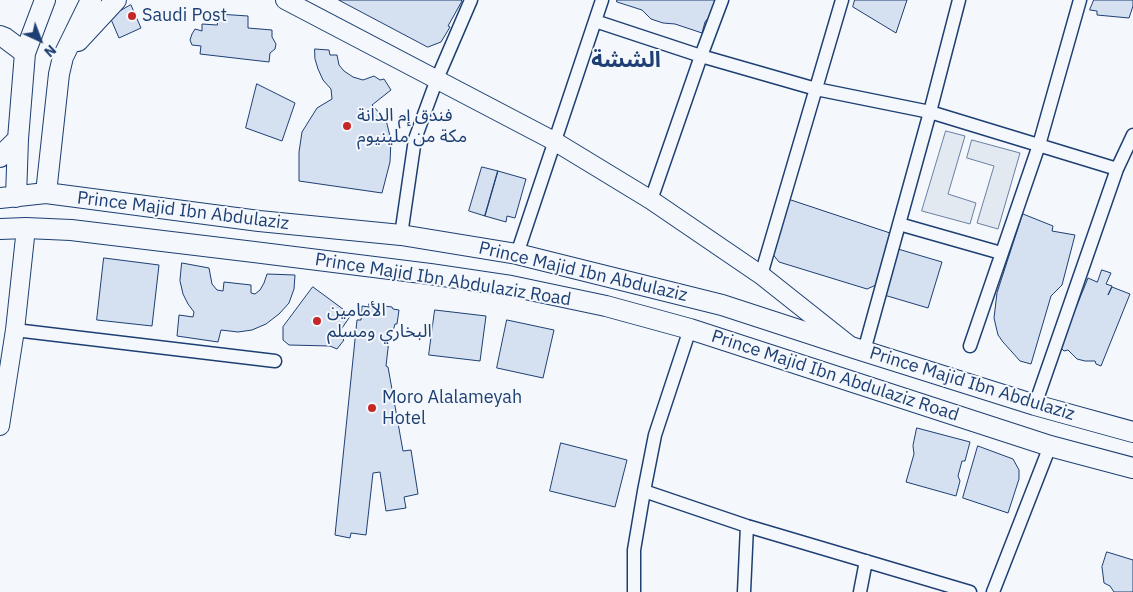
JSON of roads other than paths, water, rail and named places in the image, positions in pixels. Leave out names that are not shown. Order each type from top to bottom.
[{"type":"main road","points":[[8,197],[18,139],[25,53],[45,0]]},
{"type":"main road","points":[[46,193],[59,74],[63,57],[91,0]]},
{"type":"main road","points":[[63,57],[116,0]]},
{"type":"main road","points":[[0,36],[25,53]]},
{"type":"main road","points":[[0,156],[18,139]]},
{"type":"main road","name":"Prince Majid Ibn Abdulaziz","points":[[8,197],[46,193],[259,221],[401,235],[517,254],[722,305],[1035,405],[1133,432]]},
{"type":"main road","points":[[254,252],[259,221]]},
{"type":"main road","name":"Prince Majid Ibn Abdulaziz Road","points":[[0,230],[26,228],[71,230],[430,274],[511,286],[606,306],[690,329],[1050,446],[1133,468]]},
{"type":"street","points":[[401,235],[416,138],[437,79],[471,0]]},
{"type":"street","points":[[517,254],[602,0]]},
{"type":"street","points":[[651,200],[722,0]]},
{"type":"street","points":[[760,275],[842,0]]},
{"type":"street","points":[[291,2],[554,141],[651,200],[760,275],[859,350],[899,224],[959,0]]},
{"type":"street","points":[[970,346],[1039,145],[1080,0]]},
{"type":"street","points":[[595,21],[701,56],[816,89],[930,112],[1117,169]]},
{"type":"street","points":[[1035,405],[1117,169],[1133,134]]},
{"type":"street","points":[[899,224],[1001,253]]},
{"type":"street","points":[[0,426],[4,375],[15,330],[26,228]]},
{"type":"street","points":[[634,592],[634,550],[644,491],[656,435],[690,329]]},
{"type":"street","points":[[15,330],[276,361]]},
{"type":"street","points":[[993,592],[1050,446]]},
{"type":"street","points":[[644,491],[747,526],[970,592]]},
{"type":"street","points":[[744,592],[747,526]]},
{"type":"street","points":[[860,592],[866,561]]},
{"type":"place","name":"Saudi Post","points":[[132,16]]},
{"type":"place","name":"فندق إم الدانة مكة من ملينيوم","points":[[347,126]]},
{"type":"place","name":"الأمامين البخاري ومسلم","points":[[317,321]]},
{"type":"place","name":"Moro Alalameyah Hotel","points":[[372,408]]},
{"type":"district","name":"الششة","points":[[626,61]]}]
